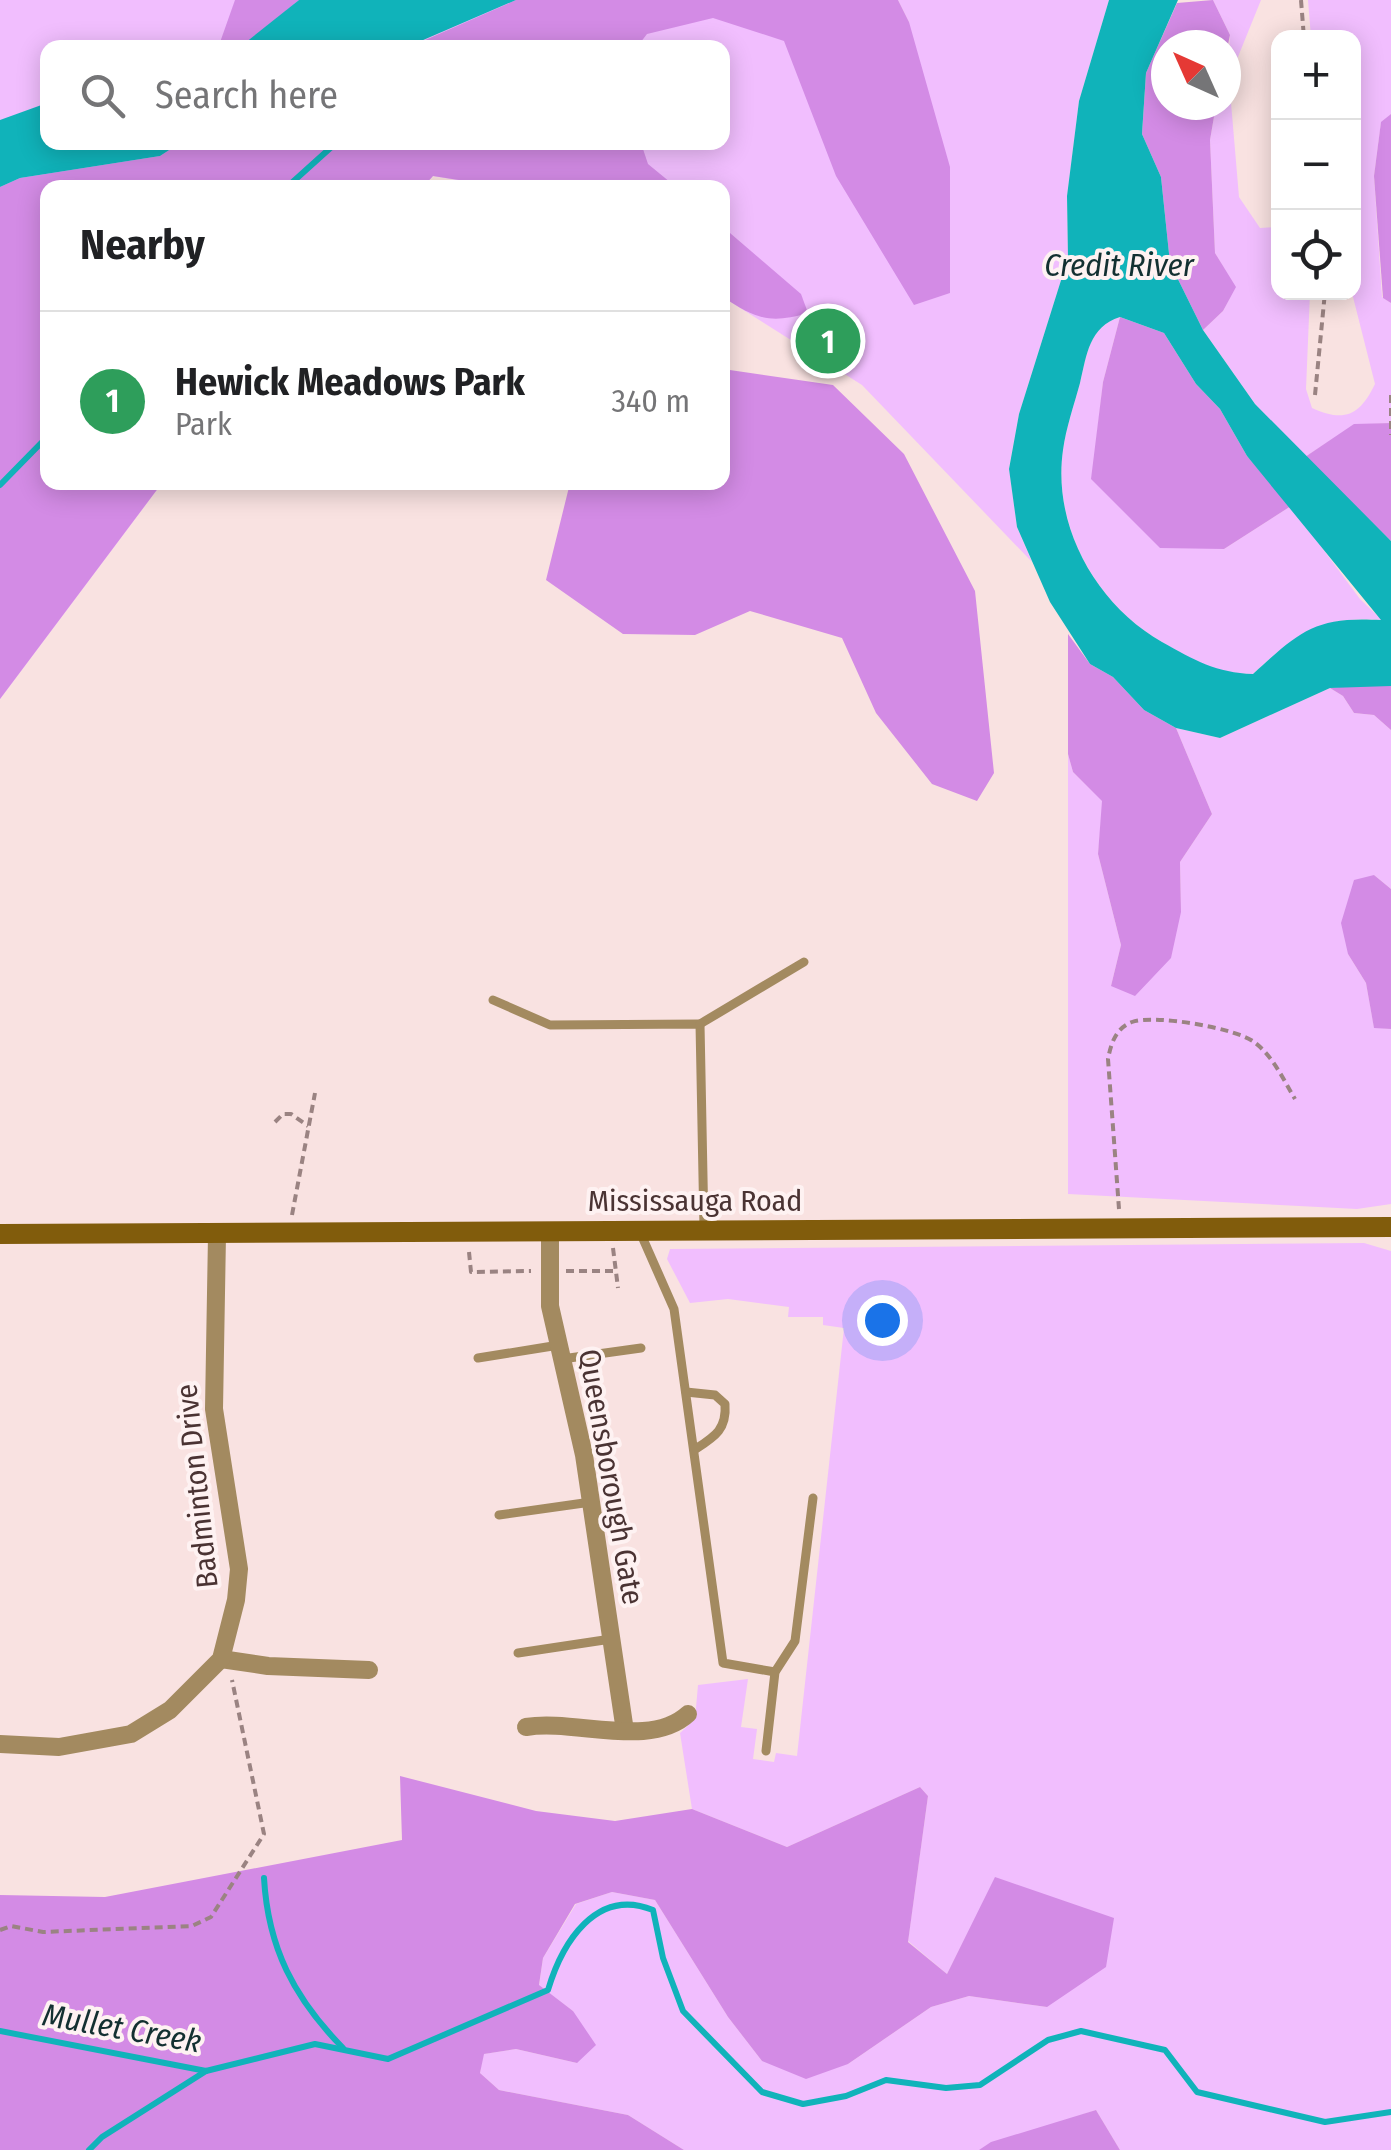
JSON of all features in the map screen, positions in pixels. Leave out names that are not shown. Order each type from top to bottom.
[{"type":"main road","name":"Mississauga Road","points":[[0,1234],[1391,1227]]},
{"type":"street","name":"Queensborough Gate","points":[[550,1232],[548,1289],[591,1502],[625,1731]]},
{"type":"street","name":"Badminton Drive","points":[[218,1235],[214,1394],[239,1569],[225,1660]]},
{"type":"street","points":[[0,1744],[59,1748],[131,1734],[170,1710],[225,1660],[369,1670]]},
{"type":"street","points":[[526,1727],[566,1723],[625,1731],[664,1729],[688,1714]]},
{"type":"lane","points":[[493,1000],[550,1025],[700,1024],[804,962]]},
{"type":"lane","points":[[700,1024],[704,1231]]},
{"type":"lane","points":[[640,1232],[674,1308],[723,1663],[776,1672]]},
{"type":"lane","points":[[478,1358],[642,1348]]},
{"type":"lane","points":[[686,1392],[715,1394],[726,1404],[726,1420],[720,1432],[694,1450]]},
{"type":"lane","points":[[766,1751],[776,1672],[794,1642],[812,1498]]},
{"type":"lane","points":[[499,1515],[591,1502]]},
{"type":"lane","points":[[518,1652],[612,1639]]},
{"type":"path","points":[[1301,0],[1303,30]]},
{"type":"path","points":[[1316,394],[1324,300]]},
{"type":"path","points":[[1391,395],[1391,434]]},
{"type":"path","points":[[1121,1229],[1108,1059],[1120,1028],[1152,1019],[1246,1036],[1271,1059],[1295,1099]]},
{"type":"path","points":[[292,1215],[316,1093]]},
{"type":"path","points":[[276,1122],[291,1114],[309,1126]]},
{"type":"path","points":[[613,1246],[618,1288]]},
{"type":"path","points":[[468,1247],[471,1272],[536,1271]]},
{"type":"path","points":[[556,1271],[616,1270]]},
{"type":"path","points":[[0,1930],[11,1926],[43,1932],[192,1926],[211,1917],[264,1834],[225,1660]]},
{"type":"shaded area","points":[[0,0],[868,0],[909,22],[898,0],[1109,0],[1079,101],[1067,196],[1068,258],[1019,414],[1009,468],[1017,527],[1032,562],[862,385],[730,301],[730,180],[457,180],[433,176],[429,180],[40,180],[40,490],[157,490],[0,699]]},
{"type":"shaded area","points":[[235,0],[299,0],[252,40],[221,40]]},
{"type":"shaded area","points":[[516,0],[898,0],[909,22],[950,167],[950,293],[914,305],[836,176],[784,41],[713,18],[647,34],[642,40],[425,40]]},
{"type":"shaded area","points":[[1213,0],[1261,0],[1241,49],[1241,30],[1228,30]]},
{"type":"shaded area","points":[[1213,0],[1228,30],[1165,30],[1177,3]]},
{"type":"shaded area","points":[[1308,0],[1391,0],[1391,114],[1381,123],[1374,176],[1382,297],[1391,303],[1391,423],[1354,425],[1305,457],[1255,404],[1203,330],[1223,311],[1235,287],[1215,253],[1210,140],[1213,120],[1232,120],[1239,197],[1260,228],[1271,227],[1271,300],[1310,300],[1306,389],[1312,408],[1334,415],[1350,413],[1363,403],[1375,384],[1354,300],[1361,300],[1361,30],[1310,30]]},
{"type":"shaded area","points":[[1151,62],[1151,120],[1213,120],[1210,140],[1215,253],[1236,287],[1223,311],[1203,330],[1170,263],[1161,177],[1142,134],[1146,73]]},
{"type":"shaded area","points":[[1391,114],[1391,303],[1383,298],[1374,176],[1381,122]]},
{"type":"shaded area","points":[[169,150],[643,150],[648,164],[667,180],[459,180],[433,176],[429,180],[40,180],[40,490],[157,490],[0,699],[0,187],[20,178],[160,156]]},
{"type":"shaded area","points":[[730,233],[801,294],[808,313],[773,319],[730,301]]},
{"type":"shaded area","points":[[1120,317],[1103,382],[1092,479],[1224,549],[1291,506],[1360,599],[1382,620],[1342,621],[1311,630],[1253,674],[1216,669],[1195,661],[1139,626],[1118,607],[1084,561],[1072,534],[1061,479],[1064,442],[1088,352],[1102,327]]},
{"type":"shaded area","points":[[1120,317],[1164,333],[1196,384],[1220,409],[1247,456],[1291,506],[1224,549],[1160,548],[1091,479],[1103,382]]},
{"type":"shaded area","points":[[730,370],[833,385],[904,454],[975,591],[994,773],[977,801],[932,784],[876,713],[842,638],[750,611],[695,635],[623,634],[546,580],[568,490],[730,490]]},
{"type":"shaded area","points":[[1391,423],[1391,541],[1305,457],[1354,424]]},
{"type":"shaded area","points":[[1068,634],[1090,664],[1113,677],[1144,710],[1176,728],[1212,814],[1180,862],[1181,912],[1171,958],[1135,996],[1111,986],[1121,945],[1098,854],[1102,801],[1073,772],[1068,754]]},
{"type":"shaded area","points":[[1379,683],[1391,686],[1391,730],[1374,715],[1354,713],[1343,696],[1330,688]]},
{"type":"shaded area","points":[[1330,688],[1343,696],[1354,713],[1374,715],[1391,730],[1391,889],[1374,875],[1348,954],[1366,983],[1374,1027],[1391,1029],[1391,1204],[1357,1209],[1068,1194],[1068,754],[1073,772],[1103,801],[1098,854],[1121,945],[1111,986],[1181,912],[1180,862],[1212,814],[1176,728],[1220,738]]},
{"type":"shaded area","points":[[1374,875],[1391,889],[1391,1029],[1374,1028],[1366,983],[1348,954],[1341,923],[1354,880]]},
{"type":"shaded area","points":[[1364,1243],[1391,1251],[1391,2150],[1120,2150],[1096,2110],[979,2150],[684,2150],[628,2115],[499,2090],[480,2073],[483,2054],[516,2049],[577,2063],[573,2011],[539,1986],[543,1958],[576,1904],[612,1892],[655,1900],[728,2017],[762,2061],[848,2064],[931,2007],[969,1996],[1047,2007],[996,1877],[947,1974],[908,1941],[928,1796],[920,1787],[787,1847],[692,1809],[680,1733],[695,1719],[698,1685],[748,1679],[741,1727],[757,1729],[753,1759],[774,1762],[776,1753],[797,1756],[844,1328],[823,1325],[823,1317],[788,1317],[789,1307],[728,1299],[690,1303],[667,1259],[670,1249]]},
{"type":"shaded area","points":[[400,1776],[536,1811],[615,1821],[692,1809],[787,1847],[920,1787],[928,1796],[908,1942],[947,1974],[995,1877],[1114,1918],[1106,1967],[1047,2007],[969,1996],[931,2007],[848,2064],[806,2079],[762,2061],[728,2017],[655,1900],[612,1892],[575,1904],[543,1958],[539,1985],[573,2011],[596,2045],[577,2063],[516,2049],[484,2054],[480,2073],[499,2090],[628,2115],[684,2150],[0,2150],[0,1895],[105,1897],[402,1840]]},
{"type":"shaded area","points":[[1096,2110],[1120,2150],[979,2150],[991,2142]]},
{"type":"water","points":[[299,0],[516,0],[423,40],[249,40]]},
{"type":"water","name":"Credit River","points":[[1109,0],[1178,0],[1165,30],[1151,30],[1142,134],[1161,177],[1170,263],[1203,330],[1255,404],[1391,541],[1391,686],[1330,688],[1220,738],[1176,728],[1144,710],[1113,677],[1090,664],[1050,602],[1017,527],[1009,469],[1019,414],[1068,258],[1067,196],[1079,101]],"holes":[[[1120,317],[1164,333],[1196,384],[1220,409],[1247,456],[1381,620],[1340,621],[1310,629],[1253,674],[1240,673],[1206,664],[1162,642],[1139,626],[1099,585],[1072,535],[1061,479],[1068,425],[1096,335]]]},
{"type":"water","points":[[40,106],[40,150],[169,150],[160,156],[20,178],[0,187],[0,120]]},
{"type":"waterway","points":[[295,180],[328,150]]},
{"type":"waterway","points":[[0,485],[40,444]]},
{"type":"waterway","points":[[264,1878],[271,1927],[287,1970],[311,2010],[343,2048]]},
{"type":"waterway","name":"Mullet Creek","points":[[0,2031],[206,2071],[315,2044],[388,2059],[548,1990],[562,1954],[584,1924],[615,1906],[633,1905],[653,1910],[663,1958],[683,2011],[762,2092],[803,2104],[846,2096],[886,2080],[946,2088],[980,2085],[1048,2040],[1081,2031],[1165,2050],[1197,2092],[1325,2122],[1391,2112]]},
{"type":"waterway","points":[[89,2150],[102,2137],[206,2071]]},
{"type":"place","name":"Hewick Meadows Park","points":[[828,341]]}]
